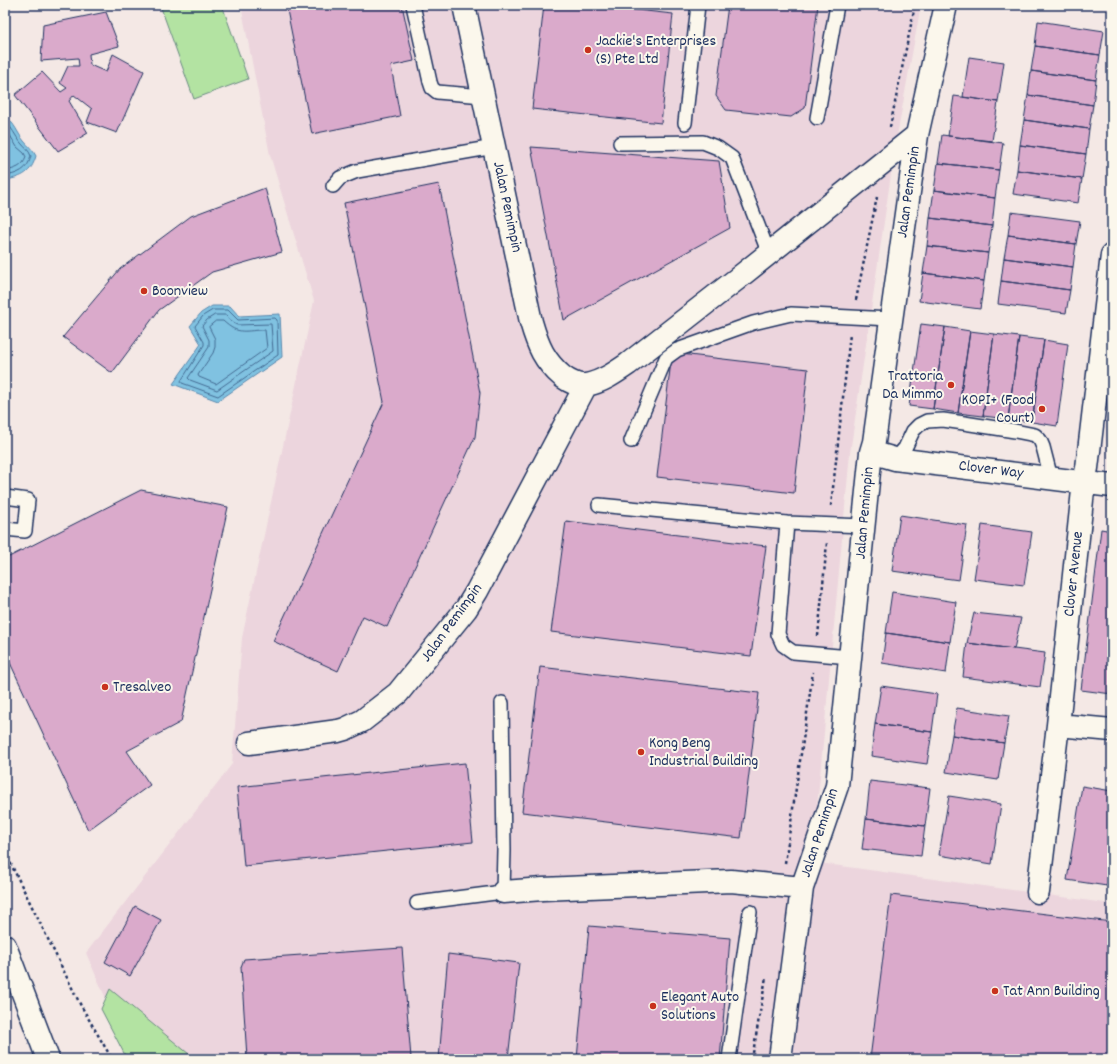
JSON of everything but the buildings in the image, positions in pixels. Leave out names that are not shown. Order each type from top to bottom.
[{"type":"street","name":"Jalan Pemimpin","points":[[464,5],[536,340],[546,361],[568,381],[575,384],[586,385],[600,380],[614,374],[628,364],[769,254],[917,135]]},
{"type":"street","name":"Jalan Pemimpin","points":[[780,1059],[802,888],[837,786],[871,452],[874,442],[917,135],[946,5]]},
{"type":"street","name":"Clover Avenue","points":[[1038,892],[1058,725],[1084,481],[1087,468],[1112,255]]},
{"type":"street","name":"Jalan Pemimpin","points":[[249,743],[345,729],[368,717],[398,693],[466,609],[477,591],[586,385]]},
{"type":"street","name":"Clover Way","points":[[871,452],[895,459],[1084,481],[1112,486]]},
{"type":"street","points":[[1058,725],[1112,730]]},
{"type":"street","name":"Jalan Pemimpin","points":[[503,892],[543,888],[731,881],[802,888]]},
{"type":"street","points":[[5,946],[48,1059]]},
{"type":"lane","points":[[413,5],[432,88],[437,92],[483,96]]},
{"type":"lane","points":[[685,123],[698,5]]},
{"type":"lane","points":[[817,118],[837,5]]},
{"type":"lane","points":[[620,142],[703,142],[718,148],[732,158],[769,254]]},
{"type":"lane","points":[[333,186],[340,178],[357,171],[494,147]]},
{"type":"lane","points":[[631,441],[666,358],[677,350],[753,323],[791,314],[891,319]]},
{"type":"lane","points":[[895,459],[905,448],[913,431],[919,425],[927,421],[943,420],[1035,435],[1040,440],[1043,447],[1051,478]]},
{"type":"lane","points":[[5,497],[28,500],[25,531],[5,529]]},
{"type":"lane","points":[[599,505],[786,523],[864,526]]},
{"type":"lane","points":[[786,523],[778,634],[783,645],[793,652],[850,657]]},
{"type":"lane","points":[[502,702],[504,850],[503,892]]},
{"type":"lane","name":"Jalan Pemimpin","points":[[418,903],[503,892]]},
{"type":"lane","points":[[729,1059],[750,912]]},
{"type":"path","points":[[5,852],[80,1004],[112,1059]]},
{"type":"shaded area","points":[[241,5],[921,5],[895,147],[850,453],[812,862],[1112,904],[1112,1059],[195,1059],[107,1001],[86,953],[232,764],[242,638],[314,301],[270,155]]},
{"type":"green space","points":[[160,5],[222,5],[248,79],[194,99]]},
{"type":"green space","points":[[110,989],[195,1059],[127,1059],[101,1009]]},
{"type":"water","points":[[5,116],[36,156],[32,166],[26,173],[22,176],[6,180]]},
{"type":"water","points":[[212,306],[230,306],[239,316],[280,314],[282,357],[218,401],[173,384],[201,344],[190,326],[201,313]]},
{"type":"place","name":"Jackie's Enterprises (S) Pte Ltd","points":[[588,50]]},
{"type":"place","name":"Boonview","points":[[144,291]]},
{"type":"place","name":"Trattoria Da Mimmo","points":[[951,385]]},
{"type":"place","name":"KOPI+ (Food Court)","points":[[1042,409]]},
{"type":"place","name":"Tresalveo","points":[[105,687]]},
{"type":"place","name":"Kong Beng Industrial Building","points":[[641,752]]},
{"type":"place","name":"Tat Ann Building","points":[[995,991]]},
{"type":"place","name":"Elegant Auto Solutions","points":[[653,1006]]}]
